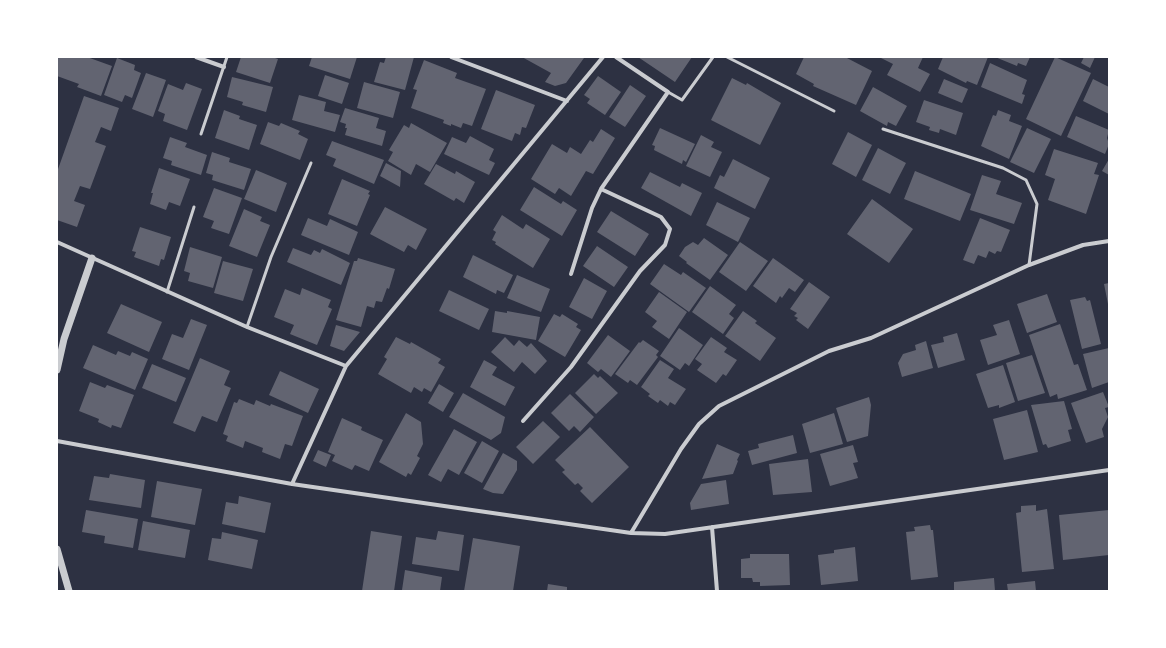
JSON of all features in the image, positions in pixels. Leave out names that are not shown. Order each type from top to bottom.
[{"type":"street","points":[[196,57],[224,67]]},
{"type":"street","points":[[451,57],[567,101]]},
{"type":"street","points":[[292,484],[346,366],[603,57]]},
{"type":"street","points":[[571,274],[592,208],[601,189],[668,92],[616,57]]},
{"type":"street","points":[[523,421],[571,367],[640,271],[665,245],[670,229],[661,217],[601,189]]},
{"type":"street","points":[[631,533],[681,449],[699,424],[719,406],[830,351],[871,338],[1029,265],[1083,245],[1109,241]]},
{"type":"street","points":[[57,242],[247,327],[346,366]]},
{"type":"street","points":[[57,370],[64,339],[92,258]]},
{"type":"street","points":[[57,441],[292,484],[631,533],[665,534],[1109,470]]},
{"type":"street","points":[[712,527],[717,591]]},
{"type":"street","points":[[57,549],[69,591]]},
{"type":"lane","points":[[202,134],[227,57]]},
{"type":"lane","points":[[668,92],[682,100],[713,57]]},
{"type":"lane","points":[[727,57],[834,111]]},
{"type":"lane","points":[[883,129],[1004,168],[1026,180],[1037,204],[1029,265]]},
{"type":"lane","points":[[247,327],[271,257],[311,163]]},
{"type":"lane","points":[[167,292],[194,207]]},
{"type":"building","points":[[57,57],[87,57],[112,66],[101,96],[77,87],[79,84],[57,76]]},
{"type":"building","points":[[241,57],[272,57],[278,59],[270,83],[236,72]]},
{"type":"building","points":[[312,57],[357,57],[350,79],[309,66]]},
{"type":"building","points":[[386,57],[414,57],[405,90],[374,82],[380,62],[384,63]]},
{"type":"building","points":[[522,57],[584,58],[566,83],[555,86],[545,82],[551,73]]},
{"type":"building","points":[[638,57],[692,57],[675,82]]},
{"type":"building","points":[[804,57],[845,57],[872,71],[856,105],[813,86],[814,84],[796,74]]},
{"type":"building","points":[[879,57],[923,57],[918,68],[930,74],[920,92],[887,75],[893,64]]},
{"type":"building","points":[[943,57],[988,57],[977,85],[967,81],[966,83],[938,69]]},
{"type":"building","points":[[995,57],[1030,57],[1026,66],[1018,63],[1017,66]]},
{"type":"building","points":[[1055,57],[1091,73],[1061,136],[1026,119]]},
{"type":"building","points":[[1084,57],[1095,57],[1090,68],[1081,63]]},
{"type":"building","points":[[117,58],[135,65],[134,70],[141,73],[132,98],[125,95],[122,102],[104,95]]},
{"type":"building","points":[[424,60],[457,73],[455,78],[486,89],[472,126],[463,123],[461,128],[451,124],[451,126],[443,123],[444,120],[411,108],[417,90],[413,89]]},
{"type":"building","points":[[990,63],[1027,80],[1022,94],[1025,95],[1022,104],[981,87]]},
{"type":"building","points":[[146,73],[166,80],[153,117],[132,109]]},
{"type":"building","points":[[325,75],[349,83],[342,104],[318,96]]},
{"type":"building","points":[[598,76],[621,92],[605,115],[587,103],[590,99],[584,95]]},
{"type":"building","points":[[232,77],[273,87],[266,112],[242,105],[243,102],[227,97]]},
{"type":"building","points":[[732,78],[746,85],[747,83],[781,103],[760,145],[711,120]]},
{"type":"building","points":[[944,79],[968,89],[962,103],[938,93]]},
{"type":"building","points":[[1093,79],[1109,87],[1109,114],[1083,101]]},
{"type":"building","points":[[364,82],[400,92],[393,118],[357,108]]},
{"type":"building","points":[[186,83],[202,89],[187,130],[163,121],[165,114],[158,111],[168,84],[183,90]]},
{"type":"building","points":[[630,85],[646,96],[625,127],[609,117]]},
{"type":"building","points":[[873,87],[907,106],[896,126],[888,122],[887,126],[860,111]]},
{"type":"building","points":[[496,90],[535,105],[526,128],[522,127],[520,135],[515,133],[512,141],[481,129]]},
{"type":"building","points":[[299,95],[326,102],[324,111],[340,115],[335,132],[292,120]]},
{"type":"building","points":[[84,96],[119,108],[111,131],[101,127],[95,142],[106,146],[90,189],[80,186],[74,201],[85,205],[77,227],[57,220],[57,172]]},
{"type":"building","points":[[924,100],[963,113],[956,135],[940,129],[939,133],[929,130],[930,127],[916,122]]},
{"type":"building","points":[[345,108],[379,118],[376,128],[386,131],[382,146],[345,135],[347,128],[345,128],[346,124],[340,122]]},
{"type":"building","points":[[224,110],[240,116],[239,119],[257,125],[249,150],[215,138]]},
{"type":"building","points":[[998,110],[1011,115],[1009,121],[1022,126],[1009,159],[981,146],[993,115],[996,116]]},
{"type":"building","points":[[1076,116],[1109,130],[1107,138],[1109,144],[1105,154],[1067,137]]},
{"type":"building","points":[[268,122],[279,126],[281,123],[300,131],[298,134],[308,139],[300,160],[260,144]]},
{"type":"building","points":[[411,123],[447,143],[430,172],[416,164],[411,175],[388,161],[393,152],[389,150],[404,125],[409,128]]},
{"type":"building","points":[[660,128],[695,144],[686,162],[683,160],[682,164],[654,150],[655,146],[652,145]]},
{"type":"building","points":[[1027,128],[1051,139],[1034,173],[1010,162]]},
{"type":"building","points":[[601,129],[615,138],[593,174],[586,171],[571,196],[559,188],[555,194],[531,179],[552,144],[567,153],[570,147],[581,154],[590,140],[593,142]]},
{"type":"building","points":[[848,132],[872,145],[856,177],[832,164]]},
{"type":"building","points":[[701,135],[714,142],[711,147],[722,152],[710,177],[686,166]]},
{"type":"building","points":[[470,136],[494,149],[489,160],[495,163],[489,175],[444,154],[452,137],[466,143]]},
{"type":"building","points":[[170,137],[187,143],[185,147],[207,155],[201,175],[171,165],[172,161],[163,158]]},
{"type":"building","points":[[332,141],[384,160],[374,184],[333,166],[336,159],[326,155]]},
{"type":"building","points":[[878,148],[906,163],[890,194],[862,180]]},
{"type":"building","points":[[1054,149],[1098,163],[1094,174],[1099,175],[1086,214],[1048,200],[1055,179],[1045,175]]},
{"type":"building","points":[[212,152],[230,158],[229,162],[251,169],[244,190],[212,180],[213,175],[206,173]]},
{"type":"building","points":[[733,159],[770,178],[755,209],[714,188],[720,175],[724,177]]},
{"type":"building","points":[[1109,159],[1109,175],[1102,171]]},
{"type":"building","points":[[386,163],[401,171],[400,187],[380,176]]},
{"type":"building","points":[[436,164],[455,174],[456,171],[475,182],[464,203],[456,198],[454,201],[424,184]]},
{"type":"building","points":[[159,168],[190,179],[180,206],[169,202],[166,210],[150,204],[153,193],[151,193]]},
{"type":"building","points":[[256,170],[287,183],[276,212],[244,199]]},
{"type":"building","points":[[915,171],[971,194],[960,221],[904,199]]},
{"type":"building","points":[[650,172],[680,187],[682,183],[702,193],[691,216],[641,188]]},
{"type":"building","points":[[982,175],[1001,181],[996,194],[1022,203],[1014,224],[970,210]]},
{"type":"building","points":[[342,179],[370,191],[368,194],[370,195],[357,226],[328,214]]},
{"type":"building","points":[[534,187],[561,204],[563,201],[577,210],[562,236],[520,210]]},
{"type":"building","points":[[214,188],[242,198],[229,234],[211,228],[214,221],[203,217]]},
{"type":"building","points":[[872,199],[913,229],[889,263],[847,234]]},
{"type":"building","points":[[717,202],[750,218],[738,242],[706,225]]},
{"type":"building","points":[[385,207],[427,229],[416,250],[408,245],[404,252],[370,234]]},
{"type":"building","points":[[244,209],[262,217],[260,221],[270,225],[257,257],[229,246]]},
{"type":"building","points":[[611,211],[649,234],[635,256],[597,232]]},
{"type":"building","points":[[502,215],[523,229],[526,224],[550,239],[533,268],[495,244],[496,242],[492,240],[496,232],[493,230]]},
{"type":"building","points":[[308,218],[327,226],[330,219],[358,232],[349,255],[301,235]]},
{"type":"building","points":[[980,218],[1010,230],[1001,252],[997,251],[995,254],[989,251],[986,258],[978,255],[974,264],[963,260]]},
{"type":"building","points":[[140,227],[171,237],[164,260],[161,259],[159,266],[134,257],[136,252],[132,251]]},
{"type":"building","points":[[704,238],[728,255],[710,280],[686,263],[687,262],[679,256],[685,247],[693,242],[698,245]]},
{"type":"building","points":[[740,242],[768,261],[746,291],[719,272]]},
{"type":"building","points":[[597,246],[628,267],[614,287],[583,266]]},
{"type":"building","points":[[190,247],[222,257],[213,288],[188,281],[190,273],[184,271]]},
{"type":"building","points":[[293,248],[311,255],[314,250],[320,253],[322,249],[350,263],[341,285],[287,262]]},
{"type":"building","points":[[473,255],[513,275],[504,293],[497,290],[496,294],[463,277]]},
{"type":"building","points":[[358,258],[395,269],[389,289],[387,288],[382,302],[376,301],[374,308],[367,306],[361,327],[336,320],[354,261],[357,261]]},
{"type":"building","points":[[773,258],[804,280],[795,292],[789,288],[782,298],[780,296],[776,303],[753,286]]},
{"type":"building","points":[[223,261],[253,269],[243,301],[214,293]]},
{"type":"building","points":[[664,264],[681,275],[683,272],[706,288],[689,312],[650,284]]},
{"type":"building","points":[[517,275],[550,289],[541,312],[507,298]]},
{"type":"building","points":[[584,278],[607,291],[592,319],[569,307]]},
{"type":"building","points":[[809,282],[830,297],[808,329],[796,320],[798,318],[794,316],[797,313],[790,309]]},
{"type":"building","points":[[1109,283],[1109,304],[1108,304],[1104,284]]},
{"type":"building","points":[[710,286],[736,305],[729,314],[734,318],[723,334],[692,312]]},
{"type":"building","points":[[302,288],[331,300],[328,307],[332,309],[317,345],[290,334],[294,325],[274,317],[285,289],[300,295]]},
{"type":"building","points":[[449,290],[489,309],[479,330],[439,311]]},
{"type":"building","points":[[659,292],[687,312],[669,339],[652,327],[657,321],[645,312]]},
{"type":"building","points":[[1047,294],[1057,322],[1027,333],[1017,304]]},
{"type":"building","points":[[1085,297],[1087,301],[1090,300],[1101,344],[1082,349],[1070,300]]},
{"type":"building","points":[[121,304],[162,322],[149,352],[107,333]]},
{"type":"building","points":[[495,311],[507,313],[507,311],[540,317],[536,340],[492,332]]},
{"type":"building","points":[[743,311],[757,321],[755,323],[776,338],[760,361],[725,336]]},
{"type":"building","points":[[554,314],[560,317],[562,314],[578,324],[576,327],[581,330],[565,357],[538,341]]},
{"type":"building","points":[[191,319],[207,325],[189,370],[162,359],[172,334],[183,338]]},
{"type":"building","points":[[1009,320],[1020,354],[988,365],[980,340],[997,335],[993,325]]},
{"type":"building","points":[[1060,324],[1074,365],[1078,364],[1087,390],[1058,399],[1057,394],[1050,397],[1029,335]]},
{"type":"building","points":[[336,325],[360,332],[344,351],[330,346]]},
{"type":"building","points":[[679,328],[703,345],[689,366],[685,363],[680,370],[660,356]]},
{"type":"building","points":[[957,333],[965,360],[938,368],[931,345],[944,342],[943,337]]},
{"type":"building","points":[[608,335],[630,351],[611,377],[601,369],[598,372],[587,363]]},
{"type":"building","points":[[396,337],[410,344],[411,342],[441,359],[438,363],[445,367],[431,392],[424,388],[422,392],[414,387],[411,393],[378,374],[387,359],[384,357]]},
{"type":"building","points":[[505,337],[514,346],[519,340],[527,347],[531,343],[547,361],[535,374],[522,362],[514,372],[491,352]]},
{"type":"building","points":[[711,337],[727,348],[724,352],[737,360],[726,376],[723,374],[716,383],[697,370],[702,364],[695,359]]},
{"type":"building","points":[[643,340],[659,351],[656,355],[658,357],[637,385],[630,380],[628,383],[615,374],[639,342],[640,343]]},
{"type":"building","points":[[926,341],[933,368],[902,377],[898,363],[903,354],[916,350],[915,345]]},
{"type":"building","points":[[93,345],[116,355],[118,351],[130,356],[132,352],[148,359],[135,390],[83,368]]},
{"type":"building","points":[[1109,348],[1109,382],[1092,388],[1083,354]]},
{"type":"building","points":[[1032,355],[1045,393],[1018,401],[1006,363]]},
{"type":"building","points":[[200,358],[230,371],[224,385],[231,388],[217,422],[202,416],[195,432],[173,423]]},
{"type":"building","points":[[484,360],[497,367],[492,375],[515,387],[505,406],[470,387]]},
{"type":"building","points":[[660,360],[674,369],[668,378],[686,389],[675,405],[670,402],[668,406],[660,400],[658,403],[648,396],[650,394],[641,387]]},
{"type":"building","points":[[152,364],[186,378],[176,402],[142,388]]},
{"type":"building","points":[[1003,365],[1015,402],[999,408],[999,405],[988,408],[976,374]]},
{"type":"building","points":[[280,371],[319,389],[308,413],[269,395]]},
{"type":"building","points":[[594,374],[598,378],[600,376],[618,393],[596,414],[575,393]]},
{"type":"building","points":[[90,382],[105,388],[107,385],[134,395],[121,428],[112,425],[111,428],[98,422],[99,419],[79,411]]},
{"type":"building","points":[[439,384],[454,393],[443,412],[428,403]]},
{"type":"building","points":[[1103,392],[1109,407],[1105,408],[1108,417],[1102,429],[1104,437],[1086,443],[1071,403]]},
{"type":"building","points":[[463,393],[505,417],[501,433],[491,440],[449,417]]},
{"type":"building","points":[[570,394],[594,417],[580,432],[574,426],[569,431],[551,413]]},
{"type":"building","points":[[869,397],[871,405],[868,436],[847,442],[836,408]]},
{"type":"building","points":[[239,399],[254,405],[256,400],[303,416],[292,446],[285,444],[280,459],[262,452],[263,448],[245,441],[243,448],[226,441],[228,436],[223,434],[234,402],[237,403]]},
{"type":"building","points":[[1064,401],[1072,429],[1068,430],[1071,441],[1048,448],[1046,444],[1043,445],[1031,405]]},
{"type":"building","points":[[1027,410],[1038,452],[1004,460],[993,419]]},
{"type":"building","points":[[406,413],[421,422],[423,444],[417,456],[420,458],[411,475],[408,473],[406,477],[379,462]]},
{"type":"building","points":[[834,413],[843,444],[810,453],[802,424]]},
{"type":"building","points":[[342,418],[362,427],[361,430],[383,440],[369,471],[355,465],[352,470],[332,461],[335,455],[328,452]]},
{"type":"building","points":[[543,421],[560,437],[533,464],[516,447]]},
{"type":"building","points":[[590,427],[629,467],[592,503],[580,491],[583,488],[578,483],[575,485],[562,472],[565,470],[555,460]]},
{"type":"building","points":[[454,429],[477,442],[459,475],[448,469],[441,482],[428,475]]},
{"type":"building","points":[[793,435],[797,453],[752,465],[748,451],[759,448],[758,444]]},
{"type":"building","points":[[482,441],[499,451],[482,483],[464,473]]},
{"type":"building","points":[[717,444],[740,454],[733,474],[702,479]]},
{"type":"building","points":[[853,445],[858,462],[853,463],[858,478],[830,486],[820,454]]},
{"type":"building","points":[[318,450],[331,455],[326,467],[313,461]]},
{"type":"building","points":[[503,453],[517,461],[517,470],[503,494],[493,493],[483,489]]},
{"type":"building","points":[[808,459],[812,492],[773,495],[769,464]]},
{"type":"building","points":[[110,474],[145,480],[141,508],[89,500],[94,476],[109,478]]},
{"type":"building","points":[[726,480],[729,504],[691,510],[690,503],[701,484]]},
{"type":"building","points":[[157,481],[202,489],[195,525],[151,517]]},
{"type":"building","points":[[239,496],[271,503],[265,533],[222,524],[226,502],[238,504]]},
{"type":"building","points":[[1036,505],[1036,511],[1047,509],[1054,569],[1022,572],[1016,513],[1021,512],[1021,506]]},
{"type":"building","points":[[86,510],[138,519],[133,548],[104,543],[105,536],[82,532]]},
{"type":"building","points":[[1109,510],[1109,555],[1063,560],[1059,515]]},
{"type":"building","points":[[143,521],[190,530],[185,558],[138,550]]},
{"type":"building","points":[[930,525],[931,530],[933,530],[938,577],[911,580],[906,532],[915,531],[914,527]]},
{"type":"building","points":[[371,531],[402,536],[394,591],[362,591]]},
{"type":"building","points":[[438,531],[464,535],[459,571],[412,564],[416,537],[436,540]]},
{"type":"building","points":[[222,532],[258,540],[252,569],[208,560],[212,538],[221,539]]},
{"type":"building","points":[[473,538],[520,546],[513,591],[464,591]]},
{"type":"building","points":[[855,547],[858,581],[821,585],[818,555],[834,553],[834,550]]},
{"type":"building","points":[[750,554],[789,554],[790,585],[760,586],[760,582],[753,582],[752,578],[741,578],[741,559],[750,558]]},
{"type":"building","points":[[405,570],[442,577],[440,591],[402,590]]},
{"type":"building","points":[[994,578],[995,591],[954,591],[954,582]]},
{"type":"building","points":[[1035,581],[1036,591],[1008,591],[1007,584]]},
{"type":"building","points":[[548,584],[567,587],[567,591],[547,591]]}]
